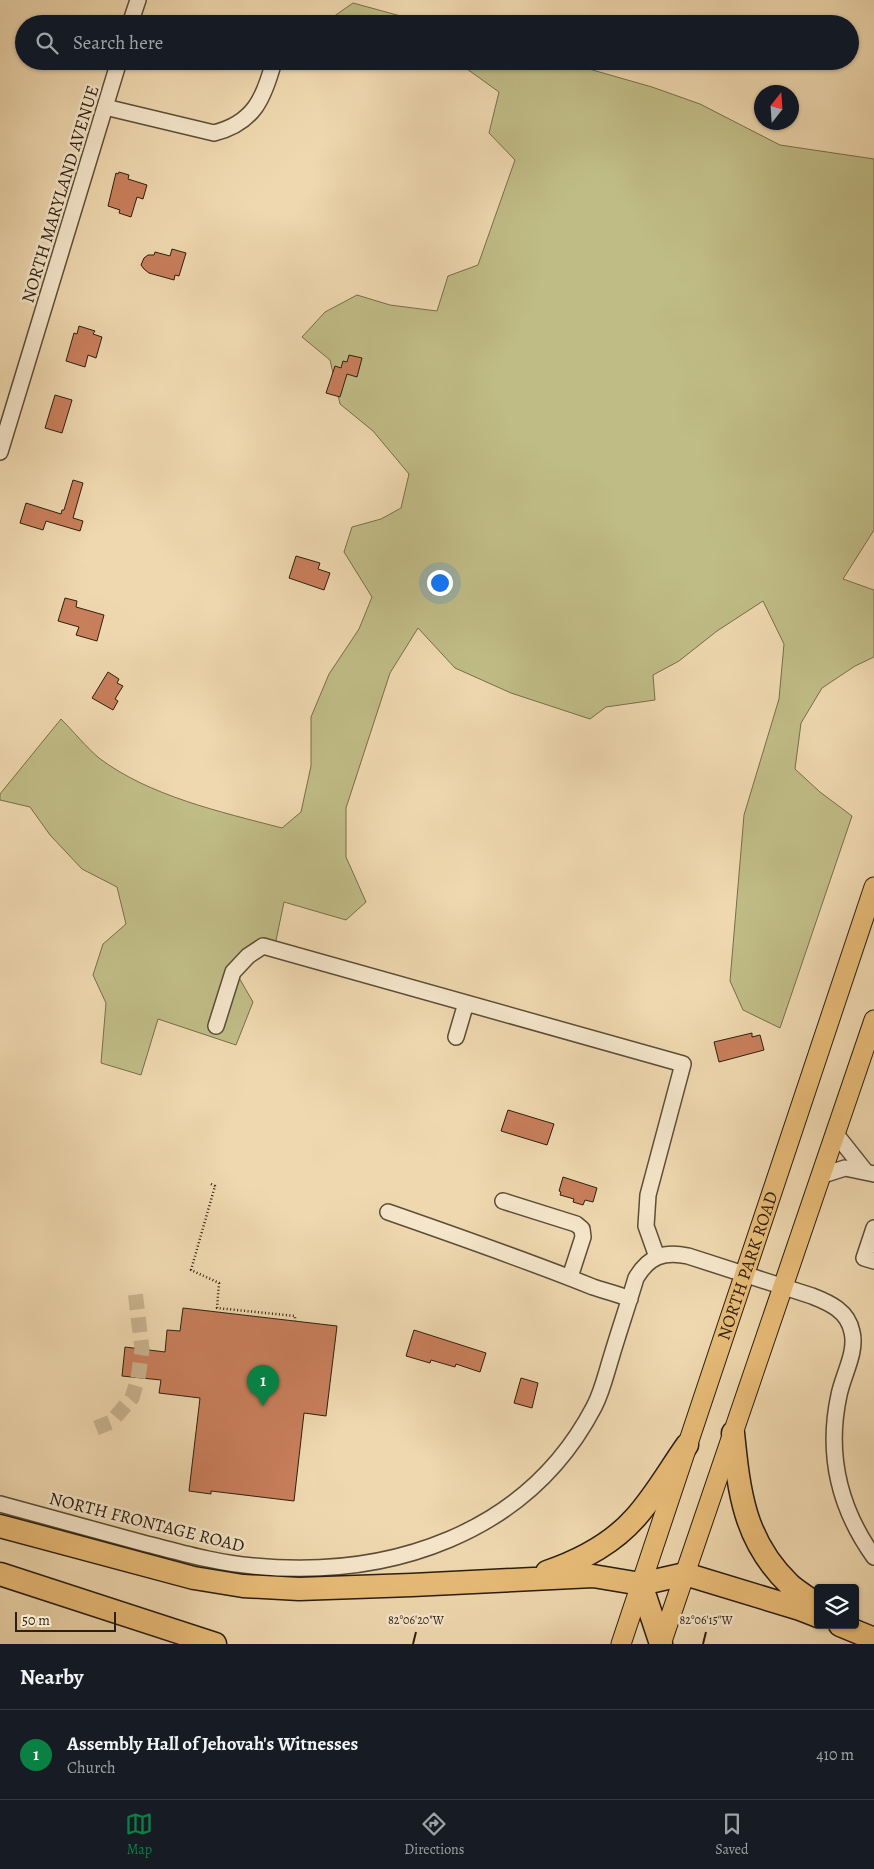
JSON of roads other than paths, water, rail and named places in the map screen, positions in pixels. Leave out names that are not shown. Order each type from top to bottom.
[{"type":"highway","points":[[733,1433],[743,1508],[756,1540],[772,1566],[791,1586],[814,1602]]},
{"type":"highway","points":[[527,1578],[564,1566],[590,1553],[614,1537],[635,1518],[687,1445]]},
{"type":"highway","points":[[0,1526],[194,1578],[243,1586],[309,1589],[412,1586],[527,1578],[593,1576],[641,1584],[685,1574],[814,1614]]},
{"type":"highway","points":[[0,1574],[215,1644]]},
{"type":"highway","points":[[641,1584],[661,1644]]},
{"type":"highway","points":[[859,1624],[874,1630]]},
{"type":"highway","points":[[850,1629],[874,1639]]},
{"type":"main road","name":"NORTH PARK ROAD","points":[[620,1644],[874,887]]},
{"type":"main road","points":[[661,1644],[874,1020]]},
{"type":"street","points":[[133,15],[138,0]]},
{"type":"street","name":"NORTH MARYLAND AVENUE","points":[[0,452],[116,70]]},
{"type":"street","points":[[105,107],[214,133],[241,123],[253,111],[267,85],[271,70]]},
{"type":"street","points":[[216,1026],[233,972],[248,956],[263,946],[683,1064],[648,1195],[646,1226],[657,1257],[672,1253],[688,1256],[782,1286],[830,1303],[841,1311],[849,1321],[853,1334],[852,1348],[837,1404],[834,1456],[838,1483],[845,1507],[853,1525],[874,1557]]},
{"type":"street","points":[[456,1037],[466,1003]]},
{"type":"street","points":[[835,1133],[870,1173]]},
{"type":"street","points":[[820,1176],[845,1168],[870,1173]]},
{"type":"street","points":[[503,1201],[579,1225],[582,1229],[583,1237],[570,1277]]},
{"type":"street","points":[[388,1212],[630,1299]]},
{"type":"street","points":[[874,1228],[864,1258],[874,1261]]},
{"type":"street","name":"NORTH FRONTAGE ROAD","points":[[0,1504],[172,1550],[251,1566],[299,1569],[354,1566],[414,1552],[462,1534],[493,1518],[533,1487],[559,1460],[577,1436],[594,1407],[636,1278],[643,1266],[657,1257]]},
{"type":"tunnel","points":[[96,1428],[111,1422],[132,1398],[138,1378],[142,1349],[135,1291]]},
{"type":"place","name":"Assembly Hall of Jehovah's Witnesses","points":[[263,1406]]}]
